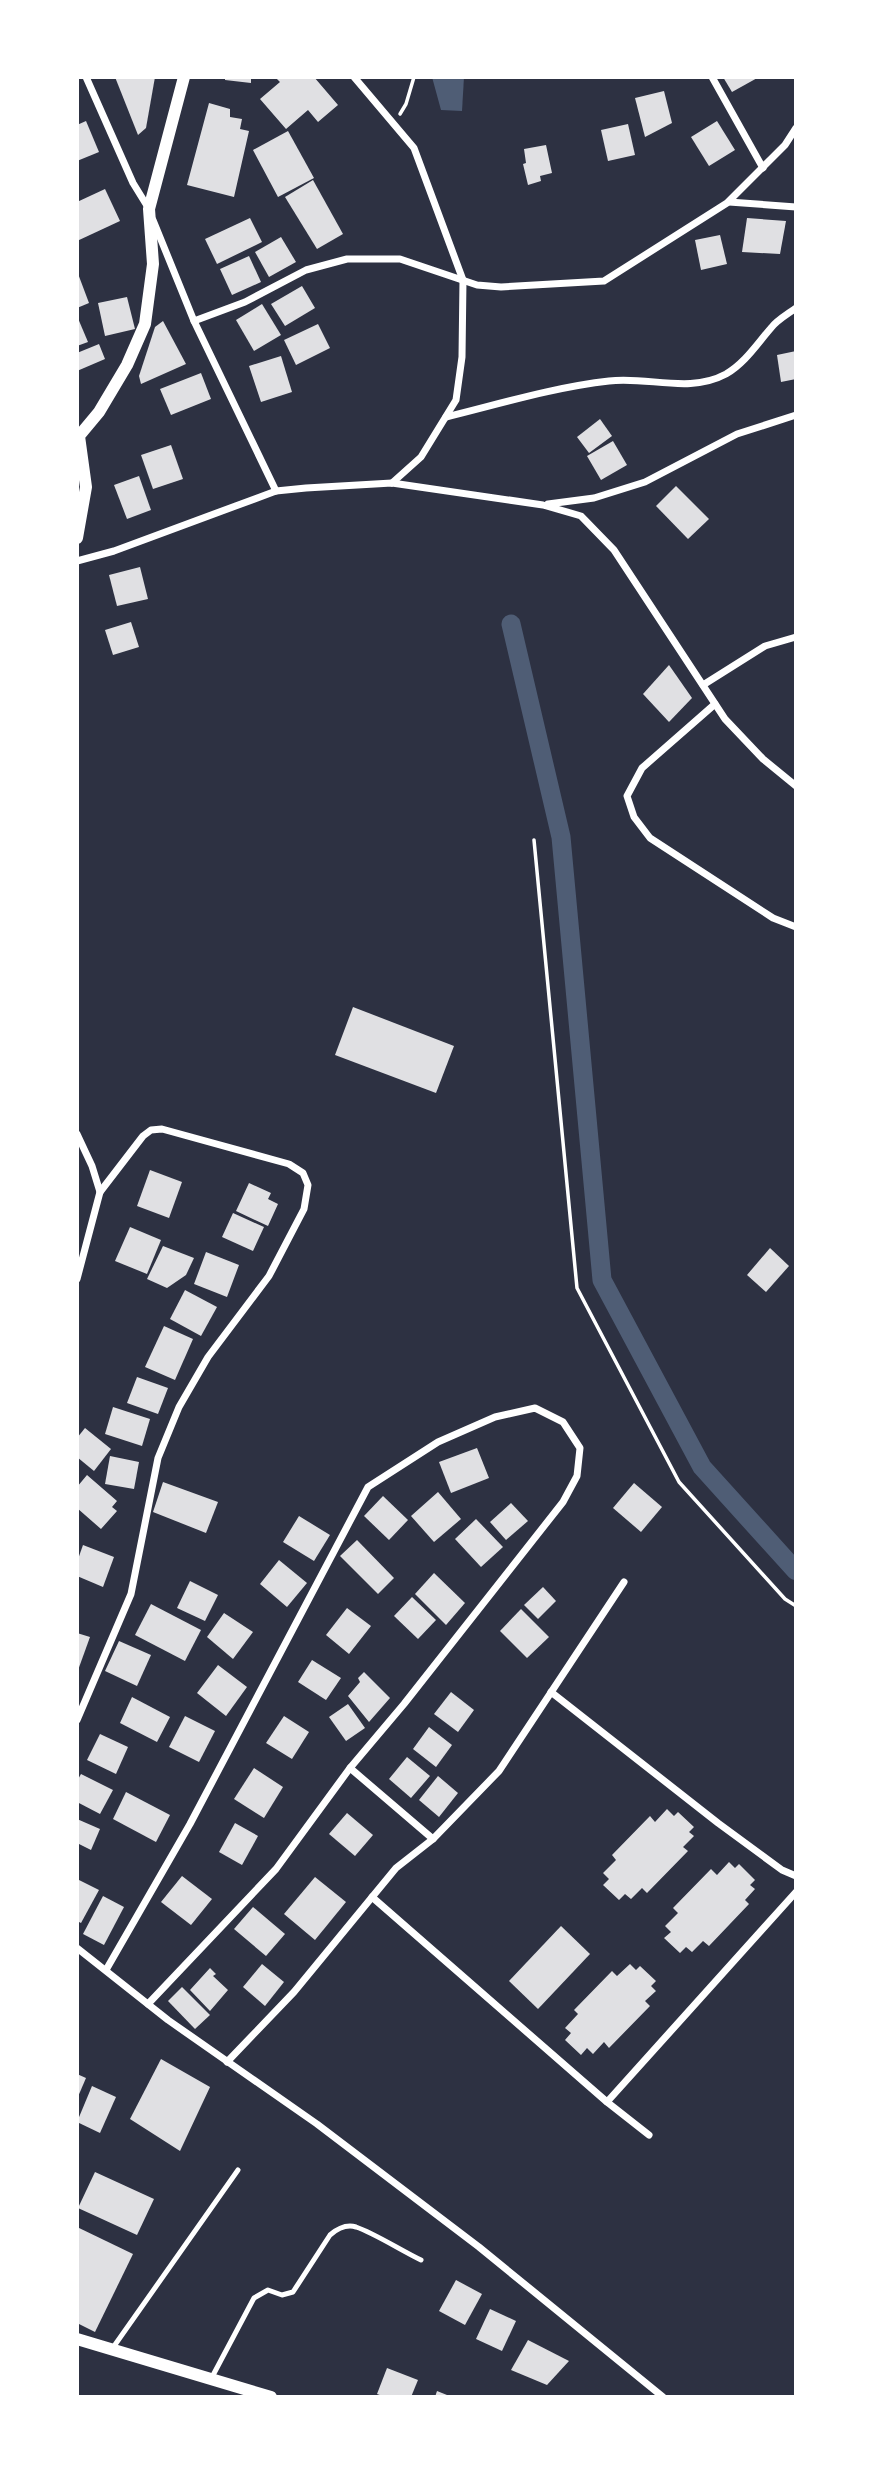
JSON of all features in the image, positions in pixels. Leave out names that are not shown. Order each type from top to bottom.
[{"type":"street","points":[[86,77],[133,183],[149,209],[194,321],[276,491]]},
{"type":"street","points":[[78,536],[86,487],[78,434],[99,412],[127,365],[145,324],[153,264],[149,209],[184,77]]},
{"type":"street","points":[[354,77],[414,148],[463,280],[462,357],[456,400],[421,457],[392,483]]},
{"type":"street","points":[[712,77],[763,168]]},
{"type":"street","points":[[194,321],[244,302],[306,270],[347,259],[400,260],[477,285],[501,287],[604,281],[729,202],[786,145],[796,128]]},
{"type":"street","points":[[729,202],[796,207]]},
{"type":"street","points":[[446,417],[611,380],[678,384],[703,381],[726,374],[746,358],[773,325],[796,308]]},
{"type":"street","points":[[544,505],[594,498],[645,482],[737,434],[796,415]]},
{"type":"street","points":[[77,561],[114,551],[276,491],[392,483],[544,505],[581,516],[614,550],[725,719],[763,760],[796,786]]},
{"type":"street","points":[[703,685],[765,646],[796,637]]},
{"type":"street","points":[[715,704],[642,768],[627,796],[634,817],[650,838],[773,918],[796,927]]},
{"type":"street","points":[[77,1279],[100,1192],[143,1136],[151,1130],[162,1129],[289,1164],[303,1173],[308,1185],[304,1209],[269,1276],[208,1357],[179,1407],[158,1458],[131,1594],[77,1720]]},
{"type":"street","points":[[77,1135],[92,1166],[100,1192]]},
{"type":"street","points":[[106,1970],[215,1777],[368,1487],[438,1442],[495,1417],[535,1408],[563,1422],[580,1448],[577,1476],[564,1502],[350,1768],[276,1869],[148,2004]]},
{"type":"street","points":[[227,2062],[294,1992],[396,1868],[433,1839],[499,1771],[624,1582]]},
{"type":"street","points":[[551,1692],[718,1823],[782,1870],[796,1876]]},
{"type":"street","points":[[350,1768],[433,1839]]},
{"type":"street","points":[[607,2102],[796,1892]]},
{"type":"street","points":[[372,1897],[607,2102],[649,2135]]},
{"type":"street","points":[[77,1948],[148,2004],[317,2124],[479,2247],[663,2397]]},
{"type":"street","points":[[77,2339],[211,2379],[239,2392],[271,2397]]},
{"type":"lane","points":[[112,2349],[238,2170]]},
{"type":"lane","points":[[211,2379],[254,2298],[268,2290],[282,2295],[293,2292],[335,2230],[355,2227],[421,2260]]},
{"type":"path","points":[[393,125],[406,104],[414,77]]},
{"type":"path","points":[[534,840],[577,1287],[679,1482],[785,1599],[796,1606]]},
{"type":"water","points":[[432,77],[464,77],[462,111],[441,110]]},
{"type":"building","points":[[115,77],[155,77],[146,128],[138,135]]},
{"type":"building","points":[[225,77],[251,77],[251,83],[225,80]]},
{"type":"building","points":[[275,77],[314,77],[338,105],[318,122],[308,110],[286,129],[260,99],[280,82]]},
{"type":"building","points":[[723,77],[759,77],[732,92]]},
{"type":"building","points":[[664,91],[672,123],[645,137],[635,98]]},
{"type":"building","points":[[209,103],[230,109],[230,117],[242,119],[240,129],[249,131],[234,197],[187,185]]},
{"type":"building","points":[[86,121],[99,152],[77,161],[77,125]]},
{"type":"building","points":[[717,121],[735,150],[709,166],[691,137]]},
{"type":"building","points":[[628,124],[635,155],[608,161],[601,130]]},
{"type":"building","points":[[288,131],[314,178],[278,197],[253,150]]},
{"type":"building","points":[[546,145],[552,173],[540,176],[541,181],[528,185],[523,164],[526,163],[524,149]]},
{"type":"building","points":[[313,180],[343,234],[317,249],[285,197]]},
{"type":"building","points":[[105,189],[120,221],[77,241],[77,202]]},
{"type":"building","points":[[250,218],[262,242],[217,264],[205,239]]},
{"type":"building","points":[[747,218],[786,221],[780,254],[742,252]]},
{"type":"building","points":[[720,235],[727,264],[701,270],[695,240]]},
{"type":"building","points":[[281,237],[296,262],[269,277],[255,252]]},
{"type":"building","points":[[249,256],[261,282],[232,295],[220,269]]},
{"type":"building","points":[[77,271],[89,303],[77,308]]},
{"type":"building","points":[[302,286],[315,308],[285,326],[271,304]]},
{"type":"building","points":[[127,297],[135,329],[105,336],[98,303]]},
{"type":"building","points":[[262,304],[281,335],[254,351],[236,320]]},
{"type":"building","points":[[77,316],[88,342],[77,346]]},
{"type":"building","points":[[163,321],[186,364],[141,384],[139,376],[155,327]]},
{"type":"building","points":[[318,324],[330,348],[296,365],[284,340]]},
{"type":"building","points":[[99,344],[105,359],[77,371],[77,353]]},
{"type":"building","points":[[796,351],[796,379],[781,382],[777,355]]},
{"type":"building","points":[[281,356],[292,392],[261,402],[249,366]]},
{"type":"building","points":[[201,373],[211,399],[171,415],[160,389]]},
{"type":"building","points":[[600,419],[612,436],[589,453],[577,437]]},
{"type":"building","points":[[613,441],[627,465],[601,480],[587,456]]},
{"type":"building","points":[[171,445],[183,479],[153,489],[141,455]]},
{"type":"building","points":[[139,476],[151,510],[127,519],[114,485]]},
{"type":"building","points":[[676,486],[709,519],[688,539],[656,506]]},
{"type":"building","points":[[140,567],[148,599],[117,606],[109,575]]},
{"type":"building","points":[[131,622],[139,647],[113,655],[105,630]]},
{"type":"building","points":[[669,665],[692,698],[669,722],[643,694]]},
{"type":"building","points":[[353,1007],[454,1046],[436,1093],[335,1055]]},
{"type":"building","points":[[150,1170],[182,1182],[169,1218],[137,1206]]},
{"type":"building","points":[[249,1183],[271,1193],[268,1199],[278,1204],[268,1226],[236,1211]]},
{"type":"building","points":[[233,1213],[264,1227],[253,1251],[222,1237]]},
{"type":"building","points":[[130,1227],[161,1240],[147,1274],[115,1261]]},
{"type":"building","points":[[163,1246],[194,1258],[186,1275],[167,1288],[147,1279]]},
{"type":"building","points":[[770,1248],[789,1266],[766,1292],[747,1275]]},
{"type":"building","points":[[206,1252],[239,1265],[227,1297],[194,1284]]},
{"type":"building","points":[[185,1290],[217,1307],[201,1336],[170,1319]]},
{"type":"building","points":[[164,1326],[193,1339],[175,1380],[145,1367]]},
{"type":"building","points":[[137,1377],[168,1388],[158,1414],[127,1403]]},
{"type":"building","points":[[113,1407],[150,1419],[142,1446],[105,1434]]},
{"type":"building","points":[[85,1428],[111,1449],[94,1471],[77,1457],[77,1438]]},
{"type":"building","points":[[477,1448],[489,1478],[451,1493],[439,1462]]},
{"type":"building","points":[[110,1456],[139,1462],[134,1489],[105,1484]]},
{"type":"building","points":[[87,1475],[117,1501],[112,1507],[117,1511],[101,1529],[77,1508],[77,1487]]},
{"type":"building","points":[[163,1482],[218,1502],[206,1533],[153,1512]]},
{"type":"building","points":[[634,1483],[662,1507],[641,1532],[613,1508]]},
{"type":"building","points":[[438,1492],[461,1519],[434,1542],[411,1516]]},
{"type":"building","points":[[383,1496],[408,1520],[389,1540],[364,1516]]},
{"type":"building","points":[[511,1503],[528,1521],[506,1540],[490,1522]]},
{"type":"building","points":[[299,1516],[330,1535],[314,1561],[283,1542]]},
{"type":"building","points":[[476,1519],[503,1547],[481,1567],[455,1539]]},
{"type":"building","points":[[357,1540],[394,1578],[378,1594],[340,1556]]},
{"type":"building","points":[[83,1545],[114,1557],[103,1587],[77,1576],[77,1562]]},
{"type":"building","points":[[279,1560],[307,1583],[287,1607],[260,1584]]},
{"type":"building","points":[[434,1573],[465,1603],[446,1625],[415,1594]]},
{"type":"building","points":[[190,1581],[218,1595],[205,1621],[177,1608]]},
{"type":"building","points":[[543,1587],[556,1601],[538,1619],[524,1605]]},
{"type":"building","points":[[412,1597],[436,1620],[418,1639],[394,1616]]},
{"type":"building","points":[[151,1604],[201,1630],[185,1661],[135,1635]]},
{"type":"building","points":[[347,1608],[371,1626],[349,1654],[326,1635]]},
{"type":"building","points":[[521,1609],[549,1637],[527,1658],[500,1631]]},
{"type":"building","points":[[224,1613],[253,1632],[233,1659],[207,1637]]},
{"type":"building","points":[[77,1633],[90,1637],[77,1673]]},
{"type":"building","points":[[119,1641],[151,1655],[137,1686],[105,1671]]},
{"type":"building","points":[[312,1660],[341,1678],[326,1700],[298,1682]]},
{"type":"building","points":[[218,1665],[247,1687],[226,1716],[197,1693]]},
{"type":"building","points":[[364,1672],[390,1698],[369,1722],[348,1696],[360,1682],[358,1678]]},
{"type":"building","points":[[451,1692],[474,1710],[458,1732],[434,1714]]},
{"type":"building","points":[[132,1697],[170,1717],[157,1742],[120,1723]]},
{"type":"building","points":[[348,1704],[365,1728],[346,1741],[329,1717]]},
{"type":"building","points":[[185,1716],[215,1731],[199,1762],[169,1747]]},
{"type":"building","points":[[284,1716],[309,1732],[292,1759],[266,1743]]},
{"type":"building","points":[[429,1727],[452,1745],[436,1767],[413,1749]]},
{"type":"building","points":[[100,1734],[128,1747],[116,1774],[87,1760]]},
{"type":"building","points":[[407,1757],[430,1776],[411,1798],[389,1779]]},
{"type":"building","points":[[254,1768],[283,1787],[264,1818],[234,1799]]},
{"type":"building","points":[[81,1774],[113,1790],[100,1814],[77,1802],[77,1781]]},
{"type":"building","points":[[438,1776],[458,1793],[439,1817],[419,1800]]},
{"type":"building","points":[[126,1792],[170,1815],[156,1842],[113,1819]]},
{"type":"building","points":[[667,1809],[674,1816],[678,1812],[694,1827],[689,1832],[694,1836],[683,1847],[688,1851],[647,1893],[642,1888],[631,1899],[625,1894],[619,1900],[603,1885],[609,1879],[603,1873],[616,1860],[612,1855],[650,1816],[655,1822]]},
{"type":"building","points":[[347,1813],[373,1835],[355,1856],[329,1834]]},
{"type":"building","points":[[77,1819],[100,1829],[91,1850],[77,1843]]},
{"type":"building","points":[[235,1823],[258,1836],[242,1865],[219,1852]]},
{"type":"building","points":[[729,1862],[735,1868],[739,1864],[755,1880],[750,1885],[755,1889],[745,1900],[749,1904],[709,1946],[703,1941],[692,1952],[686,1947],[680,1953],[664,1938],[671,1932],[665,1926],[678,1913],[673,1908],[711,1869],[717,1875]]},
{"type":"building","points":[[182,1876],[212,1899],[191,1925],[161,1902]]},
{"type":"building","points":[[315,1877],[346,1902],[315,1940],[284,1914]]},
{"type":"building","points":[[77,1879],[99,1890],[81,1923],[77,1921]]},
{"type":"building","points":[[103,1896],[124,1907],[104,1945],[83,1934]]},
{"type":"building","points":[[253,1907],[285,1934],[266,1956],[234,1929]]},
{"type":"building","points":[[561,1926],[590,1954],[538,2009],[509,1981]]},
{"type":"building","points":[[262,1964],[284,1982],[265,2006],[243,1987]]},
{"type":"building","points":[[630,1964],[636,1970],[640,1966],[656,1981],[651,1986],[656,1991],[645,2001],[650,2006],[609,2048],[604,2042],[593,2054],[587,2048],[581,2055],[565,2040],[571,2033],[565,2028],[578,2014],[574,2010],[612,1971],[617,1976]]},
{"type":"building","points":[[210,1968],[216,1974],[213,1976],[228,1990],[210,2011],[190,1990]]},
{"type":"building","points":[[182,1987],[210,2015],[195,2029],[168,2001]]},
{"type":"building","points":[[161,2059],[210,2087],[180,2151],[130,2119]]},
{"type":"building","points":[[77,2074],[86,2078],[77,2099]]},
{"type":"building","points":[[92,2086],[116,2097],[100,2133],[77,2122]]},
{"type":"building","points":[[95,2172],[154,2199],[137,2235],[78,2208]]},
{"type":"building","points":[[77,2227],[133,2254],[95,2332],[77,2323]]},
{"type":"building","points":[[456,2280],[482,2294],[465,2325],[439,2311]]},
{"type":"building","points":[[490,2309],[516,2321],[502,2351],[476,2339]]},
{"type":"building","points":[[528,2340],[569,2361],[547,2385],[511,2370]]},
{"type":"building","points":[[387,2368],[418,2380],[411,2397],[385,2397],[377,2394]]},
{"type":"building","points":[[437,2391],[452,2397],[435,2397]]},
{"type":"waterway","points":[[511,624],[561,837],[602,1280],[702,1467],[796,1571]]}]
